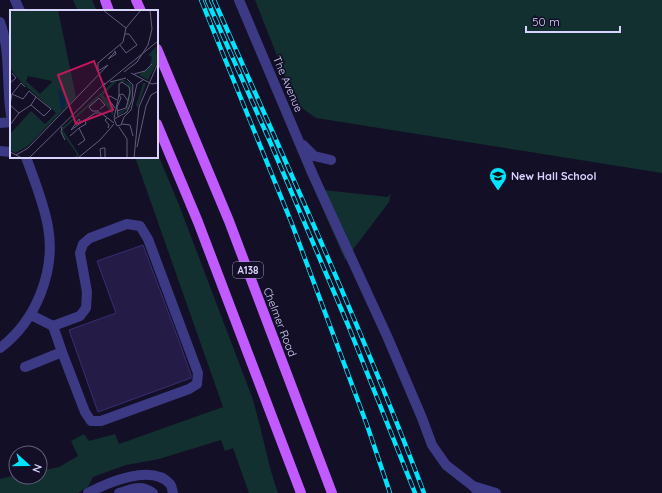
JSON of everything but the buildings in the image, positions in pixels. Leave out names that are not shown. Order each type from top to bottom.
[{"type":"main road","points":[[105,0],[109,10]]},
{"type":"main road","points":[[136,0],[141,10]]},
{"type":"main road","name":"Chelmer Road","points":[[158,51],[229,221],[332,493]]},
{"type":"main road","name":"A138","points":[[158,126],[198,222],[301,493]]},
{"type":"street","points":[[15,0],[20,10]]},
{"type":"street","name":"The Avenue","points":[[239,0],[300,142],[314,156],[331,160]]},
{"type":"street","points":[[0,22],[10,59],[8,92],[10,107]]},
{"type":"street","points":[[0,123],[10,122]]},
{"type":"street","points":[[300,142],[313,175],[387,336],[432,445],[446,465],[476,490],[496,493]]},
{"type":"street","points":[[0,151],[10,152]]},
{"type":"street","points":[[0,348],[21,329],[31,315],[42,289],[47,269],[49,250],[46,220],[26,158]]},
{"type":"street","points":[[31,315],[53,326],[85,412],[91,421],[101,421],[189,389],[197,384],[198,373],[148,239],[140,226],[127,224],[90,238],[83,244],[80,253],[87,292],[86,308],[80,316],[53,326]]},
{"type":"street","points":[[25,367],[62,352]]},
{"type":"street","points":[[88,493],[112,482],[139,475],[153,475],[160,478],[170,485],[173,493]]},
{"type":"street","points":[[119,493],[137,487],[146,488],[152,493]]},
{"type":"green space","points":[[73,0],[92,0],[97,10],[78,10]]},
{"type":"green space","points":[[255,0],[662,0],[662,173],[316,118],[296,104]]},
{"type":"green space","points":[[158,154],[179,205],[252,397],[278,493],[249,493],[233,448],[225,451],[221,440],[159,459],[126,465],[93,477],[88,487],[78,493],[0,493],[0,479],[8,477],[8,485],[48,485],[48,469],[59,467],[78,456],[71,441],[84,434],[89,441],[115,434],[119,444],[223,407],[135,158],[158,158]]},
{"type":"green space","points":[[314,189],[388,197],[391,193],[389,202],[345,260]]},
{"type":"railway","points":[[201,0],[292,224],[367,425],[390,493]]},
{"type":"railway","points":[[207,0],[267,135]]},
{"type":"railway","points":[[214,0],[375,368],[424,493]]},
{"type":"railway","points":[[265,130],[348,325],[415,493]]},
{"type":"place","name":"New Hall School","points":[[498,191]]}]
